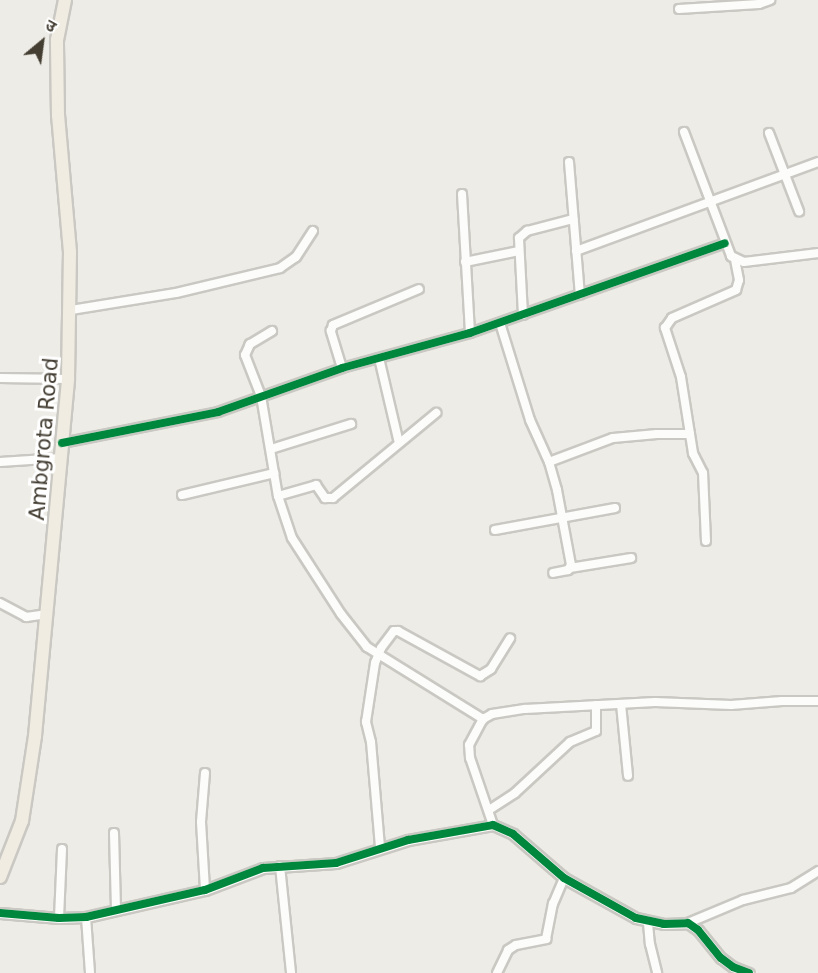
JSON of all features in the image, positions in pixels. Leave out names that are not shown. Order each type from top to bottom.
[{"type":"main road","name":"Ambgrota Road","points":[[0,877],[18,833],[27,792],[41,688],[68,379],[71,310],[70,233],[58,116],[57,40],[65,0]]},
{"type":"street","points":[[679,9],[759,4],[770,0]]},
{"type":"street","points":[[684,132],[725,243],[735,260],[739,279],[736,290],[672,318],[666,324],[681,377],[693,453],[703,473],[706,541]]},
{"type":"street","points":[[769,133],[799,212]]},
{"type":"street","points":[[569,162],[580,295]]},
{"type":"street","points":[[576,251],[818,162]]},
{"type":"street","points":[[462,194],[470,333]]},
{"type":"street","points":[[523,315],[519,251],[522,234],[573,219]]},
{"type":"street","points":[[71,310],[176,293],[280,268],[296,257],[313,231]]},
{"type":"street","points":[[62,443],[218,412],[342,368],[500,323],[725,243]]},
{"type":"street","points":[[465,262],[519,251]]},
{"type":"street","points":[[735,260],[744,262],[818,253]]},
{"type":"street","points":[[342,368],[331,331],[333,326],[419,289]]},
{"type":"street","points":[[500,323],[530,420],[549,462],[562,518],[570,568]]},
{"type":"street","points":[[272,331],[250,344],[245,351],[261,396],[278,496],[292,538],[354,632],[377,655],[483,719]]},
{"type":"street","points":[[379,358],[399,443]]},
{"type":"street","points":[[0,378],[68,379]]},
{"type":"street","points":[[278,496],[316,485],[325,498],[330,500],[436,413]]},
{"type":"street","points":[[271,449],[351,424]]},
{"type":"street","points":[[549,462],[613,438],[690,434]]},
{"type":"street","points":[[0,462],[61,458]]},
{"type":"street","points":[[183,495],[274,472]]},
{"type":"street","points":[[495,530],[615,508]]},
{"type":"street","points":[[553,573],[631,558]]},
{"type":"street","points":[[3,604],[19,614],[32,618],[48,614]]},
{"type":"street","points":[[380,848],[371,742],[366,722],[377,655],[391,634],[398,631],[480,676],[491,669],[510,639]]},
{"type":"street","points":[[493,825],[470,758],[472,738],[483,719],[506,710],[682,702],[731,705],[818,701]]},
{"type":"street","points":[[621,704],[628,776]]},
{"type":"street","points":[[489,810],[515,793],[570,742],[596,731],[596,705]]},
{"type":"street","points":[[205,773],[201,822],[205,890]]},
{"type":"street","points":[[0,913],[59,918],[86,917],[205,890],[246,873],[280,867],[336,862],[380,848],[493,825],[513,834],[564,878],[648,923],[688,923],[743,900],[791,888],[818,871]]},
{"type":"street","points":[[114,832],[116,909]]},
{"type":"street","points":[[59,918],[62,849]]},
{"type":"street","points":[[280,867],[291,973]]},
{"type":"street","points":[[496,973],[508,950],[516,945],[546,939],[553,904],[564,878]]},
{"type":"street","points":[[86,917],[90,973]]},
{"type":"street","points":[[648,923],[657,973]]},
{"type":"street","points":[[688,923],[698,930],[721,958],[749,973]]},
{"type":"cycle path","points":[[62,443],[218,412],[342,368],[470,333],[725,243]]},
{"type":"cycle path","points":[[0,913],[59,918],[86,917],[205,890],[263,868],[336,863],[408,840],[493,825],[513,834],[564,878],[636,918],[664,924],[688,923],[698,930],[721,958],[733,967],[749,973]]}]
